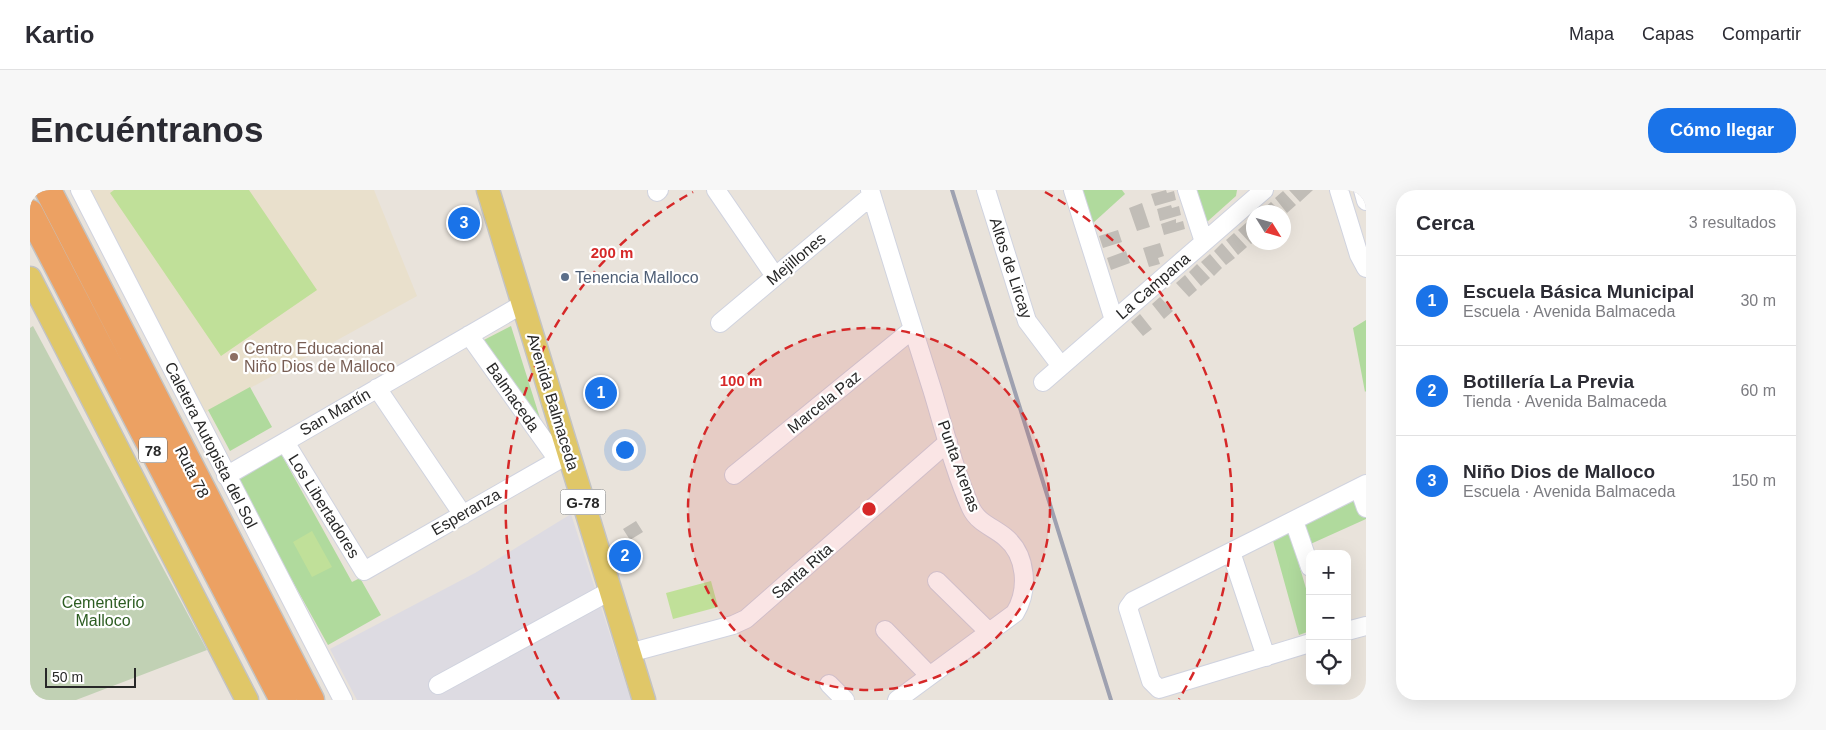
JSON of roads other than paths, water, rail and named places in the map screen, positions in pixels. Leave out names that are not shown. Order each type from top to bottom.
[{"type":"highway","name":"Ruta 78","points":[[48,190],[311,700]]},
{"type":"highway","name":"Ruta 78","points":[[30,213],[283,700]]},
{"type":"main road","name":"Avenida Balmaceda","points":[[488,190],[523,304],[563,457],[610,591],[644,700]]},
{"type":"main road","points":[[30,278],[247,700]]},
{"type":"street","name":"Caletera Autopista del Sol","points":[[80,190],[343,700]]},
{"type":"street","points":[[716,190],[775,276]]},
{"type":"street","name":"Altos de Lircay","points":[[986,190],[1027,321],[1061,366]]},
{"type":"street","points":[[1073,190],[1114,320]]},
{"type":"street","points":[[1186,190],[1204,242]]},
{"type":"street","name":"La Campana","points":[[1043,382],[1204,242],[1248,196],[1264,190]]},
{"type":"street","points":[[1340,190],[1359,255],[1366,268]]},
{"type":"street","points":[[1363,190],[1366,201]]},
{"type":"street","name":"Mejillones","points":[[720,323],[870,193]]},
{"type":"street","name":"Punta Arenas","points":[[870,193],[948,442],[972,510],[981,522],[1007,538],[1016,552],[1026,581],[1022,601],[1016,613],[896,700]]},
{"type":"street","name":"San Martín","points":[[226,476],[523,304]]},
{"type":"street","name":"Marcela Paz","points":[[734,475],[913,329]]},
{"type":"street","name":"Balmaceda","points":[[469,335],[563,457]]},
{"type":"street","points":[[377,388],[463,515]]},
{"type":"street","name":"Los Libertadores","points":[[284,442],[364,571]]},
{"type":"street","name":"Santa Rita","points":[[629,653],[733,625],[746,619],[948,442]]},
{"type":"street","name":"Esperanza","points":[[364,571],[563,457]]},
{"type":"street","points":[[1306,644],[1162,689],[1155,688],[1151,682],[1129,605],[1133,601],[1362,486],[1366,508]]},
{"type":"street","points":[[1294,521],[1306,556]]},
{"type":"street","points":[[1231,552],[1266,657]]},
{"type":"street","points":[[936,581],[989,632]]},
{"type":"street","points":[[438,685],[610,591]]},
{"type":"street","points":[[1351,631],[1366,626]]},
{"type":"street","points":[[885,630],[929,675]]},
{"type":"street","points":[[829,684],[845,700]]},
{"type":"railway","points":[[952,190],[1111,700]]},
{"type":"place","name":"Niño Dios de Malloco","points":[[464,223]]},
{"type":"place","name":"Tenencia Malloco","points":[[565,277]]},
{"type":"place","name":"Centro Educacional Niño Dios de Malloco","points":[[234,357]]},
{"type":"place","name":"Escuela Básica Municipal","points":[[601,393]]},
{"type":"place","name":"Botillería La Previa","points":[[625,556]]},
{"type":"park label","name":"Cementerio Malloco","points":[[103,611]]}]
